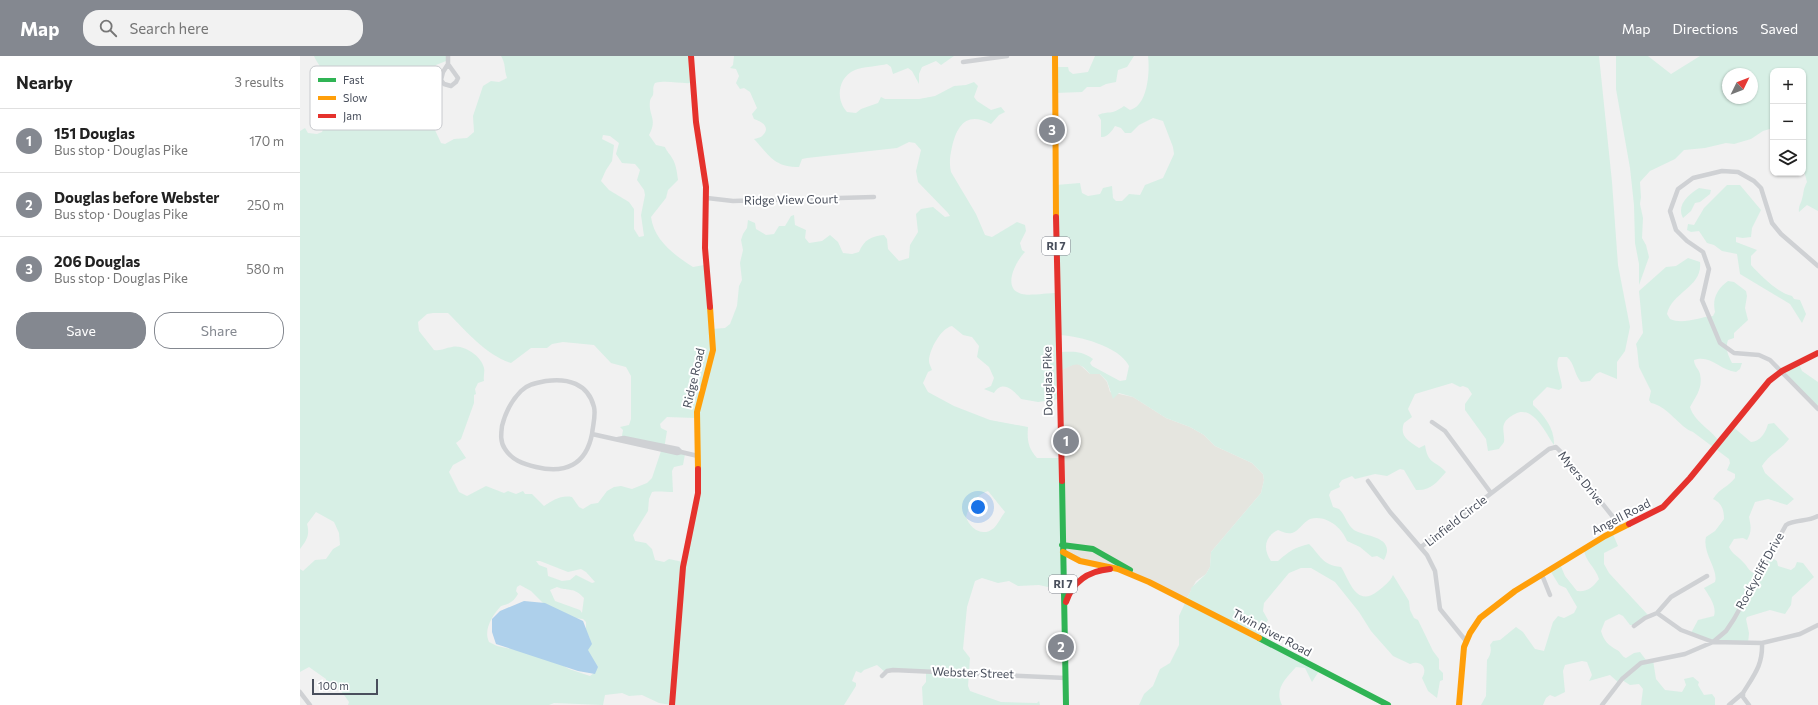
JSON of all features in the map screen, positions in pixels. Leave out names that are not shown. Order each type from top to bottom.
[{"type":"street","points":[[442,76],[448,64],[448,56]]},
{"type":"street","name":"Ridge Road","points":[[672,705],[683,567],[698,493],[697,412],[713,350],[704,229],[707,198],[704,166],[696,122],[691,56]]},
{"type":"street","points":[[963,62],[1007,56]]},
{"type":"street","name":"Douglas Pike","points":[[1055,56],[1055,143],[1066,705]]},
{"type":"street","points":[[442,81],[444,84],[451,86],[458,78],[448,64]]},
{"type":"street","points":[[1818,266],[1781,234],[1772,223],[1761,188],[1754,181],[1738,172],[1722,171],[1693,178],[1678,189],[1670,211],[1676,230],[1687,241],[1703,252],[1709,269],[1702,300],[1720,343],[1734,353],[1759,355],[1770,360],[1818,409]]},
{"type":"street","name":"Ridge View Court","points":[[707,198],[733,201],[874,197]]},
{"type":"street","name":"Angell Road","points":[[1459,705],[1462,685],[1462,655],[1466,641],[1474,627],[1488,611],[1542,574],[1621,528],[1664,507],[1690,478],[1769,382],[1782,371],[1818,353]]},
{"type":"street","points":[[553,380],[575,382],[590,397],[595,412],[592,434],[590,445],[580,459],[567,468],[557,470],[547,470],[522,464],[504,449],[501,439],[502,425],[508,410],[521,390],[531,384],[553,380]]},
{"type":"street","points":[[1432,422],[1445,431],[1491,493]]},
{"type":"street","points":[[592,434],[618,439],[623,442],[698,456]]},
{"type":"street","name":"Myers Drive","points":[[1557,448],[1569,460],[1621,528]]},
{"type":"street","name":"Linfield Circle","points":[[1466,641],[1440,609],[1435,571],[1421,547],[1549,449],[1557,448]]},
{"type":"street","points":[[1368,481],[1390,512],[1421,547]]},
{"type":"street","name":"Rockycliff Drive","points":[[1713,642],[1726,631],[1734,619],[1786,525],[1789,523],[1811,520],[1818,516]]},
{"type":"street","name":"Twin River Road","points":[[1062,545],[1093,549],[1124,566],[1145,580]]},
{"type":"street","name":"Twin River Road","points":[[1063,552],[1080,561],[1118,569],[1145,580],[1388,705]]},
{"type":"street","points":[[1064,614],[1069,593],[1082,578],[1098,570],[1118,569]]},
{"type":"street","points":[[1542,574],[1550,595]]},
{"type":"street","points":[[1634,626],[1644,618],[1657,613],[1671,596],[1707,576]]},
{"type":"street","points":[[1657,613],[1680,630],[1713,642],[1762,643],[1800,634],[1818,625]]},
{"type":"street","points":[[1602,705],[1622,679],[1641,663],[1685,654],[1713,642]]},
{"type":"street","points":[[1729,705],[1743,693],[1760,666],[1762,643]]},
{"type":"street","name":"Webster Street","points":[[882,676],[887,671],[893,670],[1066,678]]},
{"type":"street","points":[[300,692],[310,705]]},
{"type":"street","points":[[1743,693],[1743,696],[1749,705]]},
{"type":"shaded area","points":[[1076,363],[1090,374],[1100,374],[1107,382],[1110,392],[1133,397],[1166,418],[1190,427],[1204,435],[1215,446],[1252,463],[1263,474],[1264,480],[1261,493],[1211,552],[1210,567],[1206,574],[1196,581],[1187,598],[1140,577],[1064,554],[1059,371]]},
{"type":"green space","points":[[314,56],[446,56],[446,61],[436,66],[319,66]]},
{"type":"green space","points":[[501,56],[690,56],[692,83],[655,83],[653,95],[650,100],[653,125],[649,135],[656,145],[665,147],[667,150],[675,165],[678,180],[668,190],[666,198],[651,217],[656,233],[672,252],[693,267],[704,265],[712,329],[725,328],[730,324],[737,306],[739,286],[742,280],[740,263],[743,250],[741,240],[747,228],[748,220],[755,223],[756,229],[766,235],[774,234],[779,226],[785,226],[791,216],[794,215],[795,225],[806,230],[805,238],[809,243],[822,241],[830,235],[838,242],[843,253],[852,254],[859,252],[863,244],[868,239],[875,236],[884,235],[887,239],[888,249],[899,261],[909,258],[910,245],[918,232],[916,214],[921,209],[933,207],[945,217],[950,216],[918,182],[916,171],[921,150],[915,143],[909,142],[897,148],[802,159],[799,167],[778,163],[754,139],[762,136],[766,127],[754,119],[752,114],[757,108],[750,92],[744,88],[740,89],[736,83],[739,76],[736,69],[730,68],[733,65],[734,56],[954,56],[941,65],[936,61],[922,67],[919,74],[919,84],[912,71],[908,68],[893,74],[891,67],[887,64],[855,70],[849,73],[842,83],[840,89],[841,101],[847,112],[856,113],[861,109],[878,103],[881,97],[885,99],[919,99],[935,96],[954,86],[966,85],[974,82],[978,86],[974,97],[977,101],[991,110],[1001,107],[1005,112],[999,115],[991,124],[983,120],[975,119],[964,122],[954,139],[950,169],[976,214],[985,235],[992,237],[1017,222],[1025,225],[1026,231],[1020,243],[1022,250],[1025,252],[1021,256],[1012,274],[1011,281],[1012,287],[1016,291],[1029,295],[1057,293],[1056,185],[1080,183],[1082,193],[1088,196],[1100,194],[1103,188],[1112,186],[1113,198],[1116,201],[1122,201],[1129,194],[1140,195],[1145,185],[1163,178],[1174,154],[1173,147],[1163,121],[1153,118],[1139,125],[1131,133],[1125,133],[1121,128],[1115,126],[1111,132],[1101,137],[1101,120],[1098,115],[1116,111],[1124,106],[1130,110],[1141,102],[1148,79],[1148,56],[1599,56],[1612,182],[1618,265],[1630,327],[1625,351],[1617,362],[1617,379],[1600,372],[1590,381],[1581,382],[1570,360],[1567,357],[1559,357],[1557,364],[1562,388],[1559,390],[1547,387],[1533,401],[1533,405],[1545,418],[1551,428],[1554,445],[1538,422],[1528,413],[1522,412],[1515,414],[1505,422],[1503,426],[1504,442],[1499,449],[1488,451],[1486,439],[1465,410],[1465,404],[1472,394],[1468,388],[1463,386],[1460,387],[1452,383],[1415,394],[1408,409],[1412,417],[1404,423],[1404,435],[1409,441],[1419,448],[1425,445],[1428,456],[1432,462],[1446,472],[1433,485],[1421,490],[1416,490],[1404,470],[1400,469],[1387,476],[1375,474],[1355,479],[1352,476],[1342,480],[1339,484],[1340,487],[1331,491],[1329,495],[1333,507],[1341,511],[1354,530],[1383,542],[1386,546],[1387,552],[1384,560],[1377,556],[1372,557],[1360,547],[1347,541],[1345,536],[1337,527],[1321,518],[1310,519],[1292,533],[1278,530],[1270,536],[1266,544],[1266,548],[1268,557],[1271,561],[1278,561],[1292,550],[1309,544],[1326,562],[1341,567],[1351,585],[1359,595],[1370,595],[1378,591],[1389,582],[1393,575],[1409,601],[1410,610],[1414,618],[1418,620],[1433,651],[1439,659],[1439,669],[1443,673],[1443,680],[1440,681],[1437,698],[1428,691],[1422,678],[1424,675],[1424,668],[1421,664],[1410,664],[1393,656],[1371,631],[1359,612],[1335,582],[1311,568],[1301,568],[1289,573],[1264,603],[1263,611],[1268,620],[1258,637],[1319,671],[1312,682],[1305,668],[1296,667],[1282,684],[1280,689],[1279,694],[1282,705],[1139,705],[1144,694],[1153,686],[1160,669],[1170,663],[1179,645],[1179,616],[1191,588],[1206,574],[1210,567],[1211,552],[1261,493],[1264,480],[1263,474],[1252,463],[1215,446],[1204,435],[1190,427],[1166,418],[1133,397],[1119,393],[1113,399],[1107,381],[1100,374],[1090,374],[1086,369],[1079,365],[1072,365],[1059,371],[1059,399],[1038,402],[1021,399],[1012,390],[1005,387],[997,389],[994,393],[984,389],[991,386],[994,378],[989,367],[977,357],[979,346],[972,337],[963,335],[952,326],[940,335],[931,351],[929,361],[932,370],[928,372],[923,383],[928,392],[954,406],[990,420],[1028,427],[1029,444],[1037,458],[1060,458],[1062,584],[1052,583],[1048,587],[1039,585],[1018,586],[1009,581],[998,583],[982,578],[975,581],[967,607],[963,649],[970,658],[968,686],[970,691],[1001,702],[1037,703],[1039,701],[1040,705],[923,705],[922,687],[926,682],[926,671],[885,672],[877,665],[864,670],[861,673],[856,671],[852,681],[856,683],[856,686],[844,705],[671,705],[659,703],[642,695],[629,696],[622,693],[605,695],[603,705],[554,703],[549,705],[348,705],[349,702],[337,687],[330,685],[326,686],[326,679],[309,667],[300,672],[300,569],[303,571],[315,560],[326,559],[333,549],[340,545],[339,533],[334,522],[316,512],[307,524],[307,537],[300,549],[300,131],[305,128],[308,133],[317,134],[323,130],[435,130],[441,143],[445,144],[454,139],[467,138],[474,132],[473,116],[483,86],[491,81],[499,82],[507,78],[504,62]],"holes":[[[603,135],[610,136],[619,143],[616,154],[622,163],[635,164],[640,170],[637,180],[644,190],[645,195],[641,215],[644,236],[639,237],[634,229],[634,209],[629,202],[609,190],[601,181],[612,161],[614,145],[602,139]],[[448,313],[485,349],[511,363],[531,348],[547,348],[552,344],[563,342],[594,345],[611,363],[626,367],[631,376],[631,419],[629,425],[620,427],[623,430],[621,441],[661,451],[652,478],[647,483],[632,489],[621,486],[614,487],[607,491],[598,503],[591,504],[583,509],[579,507],[572,497],[561,497],[544,506],[532,494],[525,494],[523,491],[516,494],[508,491],[504,493],[486,486],[467,496],[459,492],[449,472],[453,465],[466,458],[456,443],[461,439],[474,403],[474,395],[476,394],[475,389],[478,383],[484,381],[484,368],[483,364],[472,352],[462,347],[434,350],[419,331],[418,322],[427,314]],[[1059,335],[1077,337],[1098,343],[1117,353],[1124,359],[1129,366],[1126,380],[1120,381],[1092,366],[1090,363],[1093,359],[1084,354],[1077,352],[1059,352]],[[667,417],[695,418],[695,506],[683,562],[669,559],[664,562],[655,560],[652,549],[646,543],[635,541],[633,535],[648,511],[649,499],[652,492],[673,492],[672,471],[674,467],[683,465],[685,454],[664,449],[667,431],[661,428],[660,424]],[[988,491],[1005,512],[994,528],[990,531],[981,532],[973,528],[966,517],[971,505],[980,495]],[[536,561],[540,561],[568,572],[581,569],[586,572],[595,582],[592,583],[576,575],[570,580],[562,581],[548,576],[547,568],[539,565]],[[520,585],[531,591],[543,603],[574,618],[583,619],[586,622],[586,630],[590,639],[586,649],[594,673],[590,676],[569,669],[548,657],[497,646],[489,642],[487,632],[492,618],[501,606],[515,599],[518,594],[516,591],[517,587]],[[557,587],[580,594],[584,598],[582,613],[580,610],[555,601],[550,590]]]},
{"type":"green space","points":[[1095,56],[1134,56],[1127,67],[1118,70],[1116,82],[1100,87],[1087,87],[1082,92],[1055,93],[1056,67],[1068,67],[1069,71],[1073,74],[1088,72]]},
{"type":"green space","points":[[1616,56],[1648,56],[1671,74],[1700,56],[1818,56],[1818,211],[1807,205],[1799,212],[1799,207],[1807,182],[1805,176],[1806,68],[1770,68],[1770,129],[1763,131],[1751,139],[1734,144],[1726,143],[1705,148],[1684,150],[1675,159],[1650,171],[1640,182],[1640,204],[1643,218],[1642,238],[1646,245],[1649,257],[1639,285],[1639,264],[1635,243],[1634,205],[1630,168],[1616,89]]},
{"type":"green space","points":[[1727,185],[1740,185],[1761,210],[1752,228],[1751,237],[1736,237],[1736,242],[1757,250],[1751,256],[1751,265],[1764,279],[1781,292],[1792,296],[1794,299],[1800,300],[1806,314],[1802,323],[1790,304],[1740,274],[1737,254],[1722,251],[1714,245],[1707,243],[1699,231],[1691,232],[1687,230],[1688,224],[1694,225],[1704,208]]},
{"type":"green space","points":[[1699,188],[1711,190],[1710,194],[1700,202],[1695,203],[1691,211],[1683,218],[1681,213],[1682,204],[1691,193]]},
{"type":"green space","points":[[1688,258],[1700,262],[1700,271],[1692,284],[1670,306],[1667,314],[1670,319],[1675,321],[1686,321],[1713,316],[1715,312],[1714,303],[1716,295],[1721,287],[1728,281],[1734,282],[1746,291],[1747,296],[1745,308],[1748,320],[1734,333],[1734,338],[1728,340],[1727,343],[1727,352],[1732,363],[1742,363],[1740,369],[1736,372],[1730,371],[1705,359],[1694,360],[1700,374],[1701,384],[1690,407],[1692,412],[1695,417],[1719,441],[1732,426],[1751,442],[1754,442],[1762,436],[1768,424],[1774,423],[1789,439],[1768,458],[1762,466],[1765,473],[1794,499],[1787,505],[1768,499],[1755,502],[1749,517],[1751,529],[1747,540],[1743,538],[1734,539],[1729,547],[1754,574],[1757,575],[1769,556],[1777,561],[1778,566],[1791,570],[1795,567],[1797,562],[1803,563],[1814,577],[1792,597],[1791,605],[1785,614],[1770,610],[1747,617],[1746,619],[1749,633],[1748,644],[1715,642],[1691,633],[1698,620],[1714,616],[1715,612],[1713,605],[1704,588],[1715,582],[1716,577],[1705,543],[1706,537],[1715,531],[1724,519],[1722,507],[1713,499],[1735,478],[1735,474],[1727,470],[1730,463],[1729,459],[1693,432],[1688,430],[1663,408],[1651,403],[1649,400],[1651,391],[1639,367],[1636,344],[1643,333],[1639,291],[1666,267],[1676,266]]},
{"type":"green space","points":[[1799,364],[1802,371],[1818,382],[1818,407],[1791,381],[1784,370]]},
{"type":"green space","points":[[1612,532],[1618,546],[1604,553],[1604,564],[1609,573],[1648,615],[1635,625],[1630,625],[1623,616],[1619,614],[1605,621],[1601,631],[1605,640],[1626,658],[1634,653],[1640,652],[1646,660],[1653,660],[1656,679],[1665,690],[1682,692],[1686,685],[1684,679],[1693,677],[1699,682],[1698,685],[1704,695],[1712,694],[1715,698],[1715,705],[1641,705],[1643,689],[1639,684],[1630,685],[1622,680],[1619,683],[1610,675],[1589,681],[1592,675],[1587,662],[1582,661],[1565,665],[1563,671],[1565,692],[1555,697],[1550,695],[1546,698],[1543,705],[1481,705],[1486,696],[1487,660],[1491,649],[1490,645],[1493,641],[1500,640],[1516,627],[1523,632],[1535,649],[1544,651],[1553,622],[1558,616],[1564,618],[1574,613],[1577,607],[1566,588],[1559,585],[1551,572],[1560,564],[1565,576],[1577,591],[1584,591],[1590,588],[1599,579],[1586,557],[1584,549]]},
{"type":"water","points":[[524,601],[545,603],[583,621],[592,644],[588,650],[598,667],[595,674],[578,671],[496,644],[492,632],[492,619],[500,611]]},
{"type":"traffic: fast","points":[[1062,481],[1066,705]]},
{"type":"traffic: fast","points":[[1062,545],[1093,549],[1130,570]]},
{"type":"traffic: fast","points":[[1259,638],[1388,705]]},
{"type":"traffic: slow","points":[[1055,56],[1056,217]]},
{"type":"traffic: slow","points":[[698,469],[697,412],[713,350],[710,307]]},
{"type":"traffic: slow","points":[[1459,705],[1464,647],[1470,633],[1480,618],[1515,591],[1605,536],[1629,524]]},
{"type":"traffic: slow","points":[[1063,552],[1080,561],[1118,569],[1149,582],[1259,638]]},
{"type":"traffic: jam","points":[[691,56],[696,122],[706,187],[705,248],[710,307]]},
{"type":"traffic: jam","points":[[1056,217],[1062,481]]},
{"type":"traffic: jam","points":[[1629,524],[1663,507],[1690,478],[1769,381],[1782,371],[1818,353]]},
{"type":"traffic: jam","points":[[672,705],[683,567],[698,493],[698,469]]},
{"type":"traffic: jam","points":[[1066,602],[1073,588],[1083,578],[1095,572],[1110,569]]},
{"type":"place","name":"206 Douglas","points":[[1052,130]]},
{"type":"place","name":"151 Douglas","points":[[1066,441]]},
{"type":"place","name":"Douglas before Webster","points":[[1061,647]]}]
